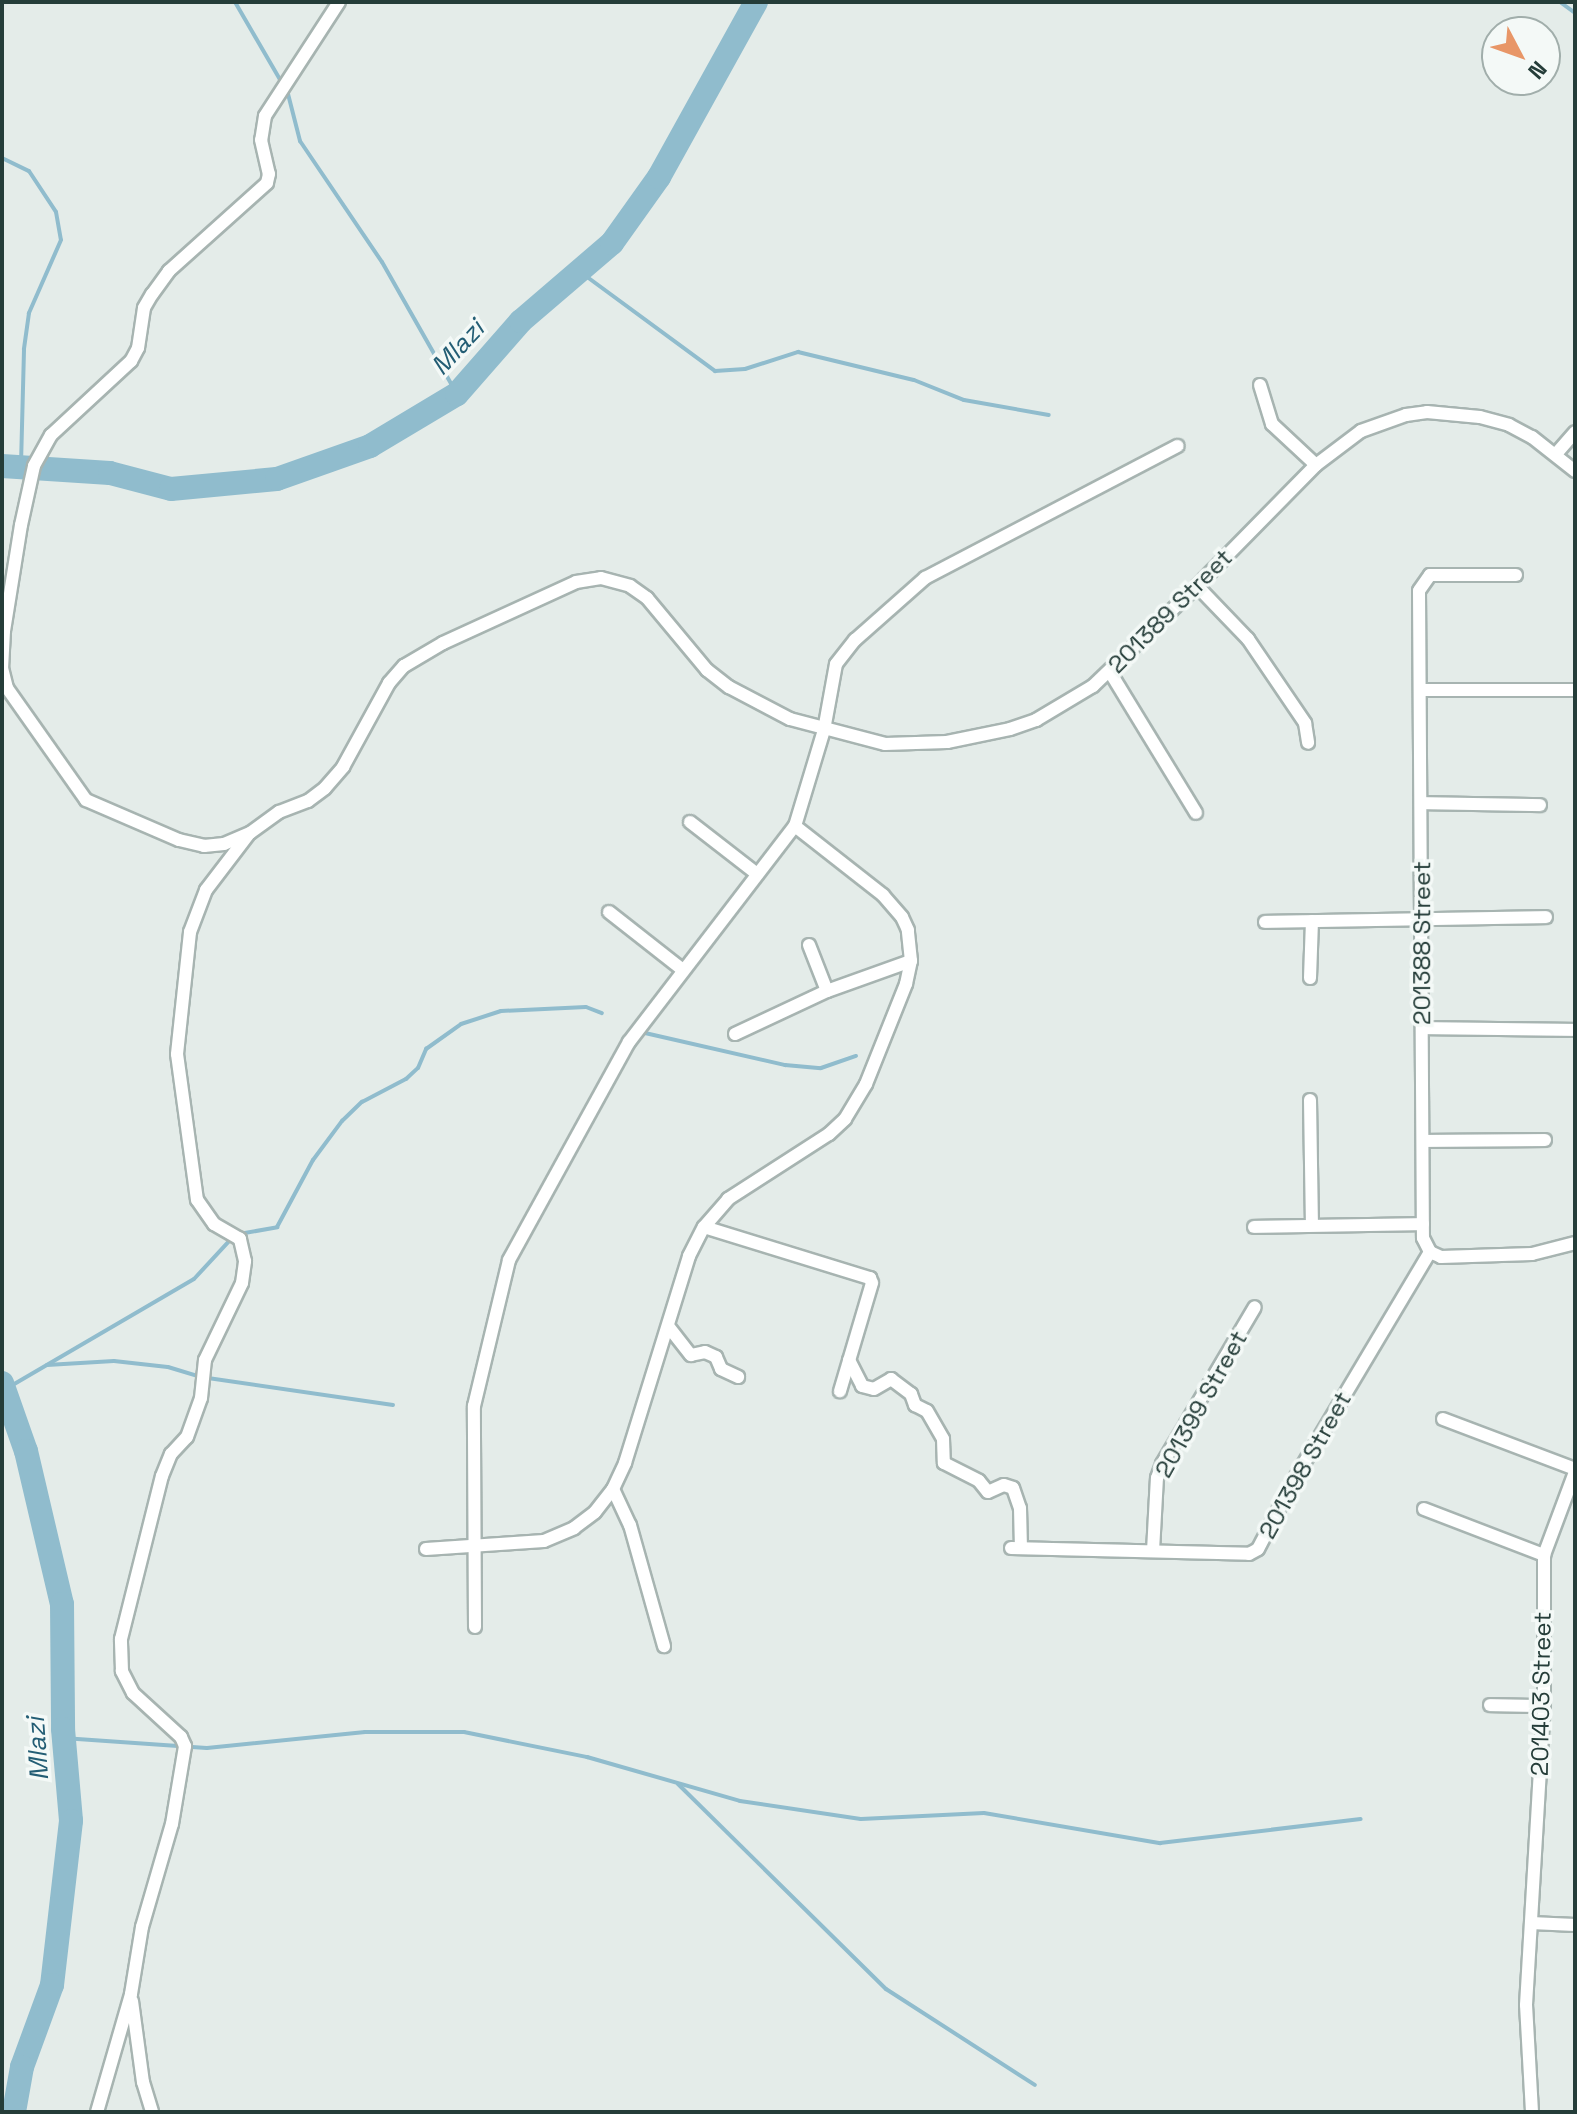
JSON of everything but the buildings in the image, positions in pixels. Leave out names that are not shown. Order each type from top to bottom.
[{"type":"street","points":[[250,833],[224,844],[204,846],[179,840],[86,800],[7,688],[2,668],[4,631],[34,466],[51,435],[131,361],[138,348],[144,308],[169,271],[267,183],[269,174],[261,140],[265,116],[339,2]]},
{"type":"street","points":[[1260,385],[1272,424],[1316,465]]},
{"type":"street","name":"201389 Street","points":[[250,833],[279,812],[308,801],[325,788],[343,767],[389,683],[404,666],[443,643],[576,582],[601,578],[630,586],[647,598],[707,670],[729,687],[790,719],[885,744],[920,745],[977,738],[1036,720],[1110,672],[1316,465],[1361,431],[1406,415],[1455,413],[1509,425],[1556,454],[1575,471]]},
{"type":"street","points":[[1556,454],[1575,432]]},
{"type":"street","points":[[475,1627],[474,1406],[509,1260],[629,1042],[795,826],[824,730],[836,664],[855,640],[916,585],[1051,510],[1178,446]]},
{"type":"street","name":"201388 Street","points":[[1430,1252],[1423,1238],[1419,591],[1425,578],[1516,575]]},
{"type":"street","points":[[1197,586],[1248,639],[1305,723],[1308,743]]},
{"type":"street","points":[[1110,672],[1196,813]]},
{"type":"street","points":[[1421,690],[1575,690]]},
{"type":"street","points":[[1421,803],[1540,805]]},
{"type":"street","points":[[690,822],[757,874]]},
{"type":"street","points":[[426,1549],[477,1548],[544,1541],[586,1520],[613,1489],[625,1463],[689,1256],[704,1227],[728,1199],[829,1134],[845,1119],[866,1084],[906,984],[911,961],[908,930],[892,904],[795,826]]},
{"type":"street","points":[[97,2112],[131,1994],[142,1927],[172,1824],[185,1746],[181,1737],[133,1693],[122,1671],[121,1639],[162,1476],[171,1454],[187,1437],[201,1398],[205,1360],[242,1283],[245,1261],[240,1239],[214,1224],[197,1200],[177,1054],[190,932],[206,890],[250,833]]},
{"type":"street","points":[[609,912],[683,970]]},
{"type":"street","points":[[1265,922],[1546,917]]},
{"type":"street","points":[[1310,978],[1312,921]]},
{"type":"street","points":[[809,945],[827,991]]},
{"type":"street","points":[[735,1034],[827,991],[911,961]]},
{"type":"street","points":[[1422,1028],[1575,1030]]},
{"type":"street","points":[[1310,1100],[1312,1225]]},
{"type":"street","points":[[1423,1141],[1545,1140]]},
{"type":"street","points":[[1254,1227],[1423,1224]]},
{"type":"street","points":[[704,1227],[870,1278],[872,1283],[840,1391]]},
{"type":"street","points":[[1430,1252],[1441,1257],[1532,1254],[1575,1243]]},
{"type":"street","name":"201398 Street","points":[[849,1360],[862,1386],[874,1389],[891,1379],[911,1394],[915,1405],[927,1411],[943,1439],[944,1463],[979,1481],[988,1492],[1004,1485],[1013,1488],[1020,1508],[1016,1548],[1249,1554],[1258,1549],[1294,1480],[1430,1252]]},
{"type":"street","name":"201399 Street","points":[[1153,1551],[1157,1478],[1162,1464],[1255,1307]]},
{"type":"street","points":[[668,1326],[691,1355],[705,1352],[716,1357],[721,1369],[738,1377]]},
{"type":"street","points":[[1443,1419],[1575,1470]]},
{"type":"street","name":"201403 Street","points":[[1532,2112],[1525,2035],[1544,1706],[1544,1555],[1575,1470]]},
{"type":"street","points":[[613,1489],[630,1525],[664,1646]]},
{"type":"street","points":[[1424,1509],[1544,1555]]},
{"type":"street","points":[[1490,1705],[1544,1706]]},
{"type":"street","points":[[1531,1923],[1575,1925]]},
{"type":"street","points":[[131,1994],[143,2082],[152,2112]]},
{"type":"waterway","points":[[235,2],[282,83]]},
{"type":"waterway","name":"Mlazi","points":[[2,466],[110,473],[171,489],[277,479],[370,446],[457,394],[521,321],[612,243],[659,177],[756,2]]},
{"type":"waterway","points":[[1560,2],[1575,13]]},
{"type":"waterway","points":[[287,90],[300,141],[382,262],[457,394]]},
{"type":"waterway","points":[[2,158],[29,171],[56,212],[61,240],[29,313],[24,350],[21,465]]},
{"type":"waterway","points":[[579,271],[715,371],[745,369],[798,352],[914,380],[964,400],[1049,415]]},
{"type":"waterway","points":[[239,1234],[277,1227],[313,1160],[342,1121],[362,1102],[406,1079],[418,1068],[426,1049],[461,1024],[501,1011],[586,1007],[602,1013]]},
{"type":"waterway","points":[[645,1033],[785,1065],[821,1068],[856,1056]]},
{"type":"waterway","points":[[4,1390],[194,1279],[231,1239]]},
{"type":"waterway","points":[[47,1365],[114,1361],[168,1367],[201,1377],[393,1405]]},
{"type":"waterway","name":"Mlazi","points":[[2,1383],[26,1451],[62,1604],[63,1729],[71,1821],[52,1985],[22,2067],[14,2112]]},
{"type":"waterway","points":[[63,1738],[207,1748],[365,1732],[464,1732],[587,1757],[740,1801],[861,1819],[984,1813],[1160,1843],[1361,1819]]},
{"type":"waterway","points":[[678,1784],[886,1989],[1035,2085]]}]
